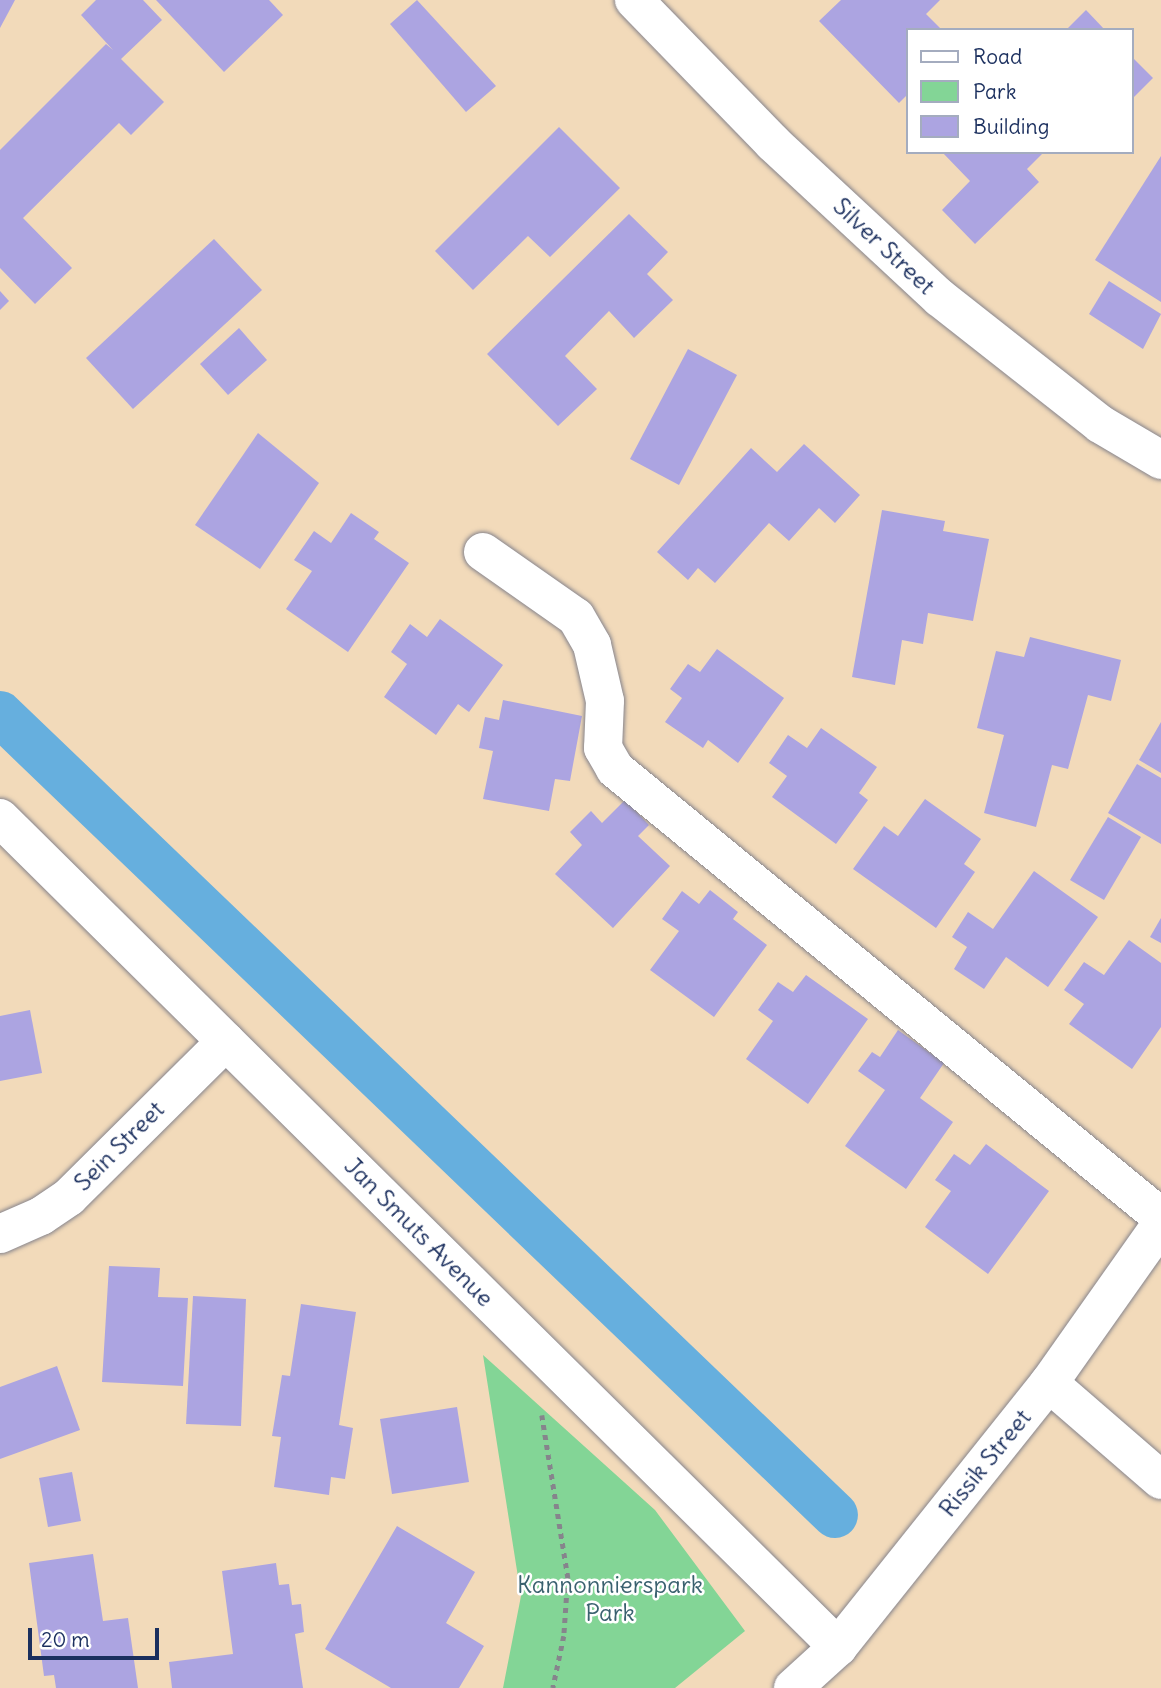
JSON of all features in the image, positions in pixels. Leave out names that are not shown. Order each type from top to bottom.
[{"type":"street","name":"Silver Street","points":[[634,0],[774,142],[940,298],[1100,424],[1161,460]]},
{"type":"street","points":[[482,552],[576,617],[592,645],[605,701],[603,748],[615,769],[1161,1217]]},
{"type":"street","name":"Jan Smuts Avenue","points":[[0,818],[838,1647]]},
{"type":"street","name":"Sein Street","points":[[0,1234],[41,1216],[69,1196],[226,1041]]},
{"type":"street","name":"Rissik Street","points":[[793,1688],[838,1647],[1049,1382],[1161,1224]]},
{"type":"street","points":[[1049,1382],[1161,1480]]},
{"type":"path","points":[[540,1407],[568,1578],[564,1636],[553,1688]]},
{"type":"green space","name":"Kannonnierspark Park","points":[[483,1355],[655,1510],[745,1631],[675,1688],[503,1688],[521,1596]]},
{"type":"building","points":[[0,0],[15,0],[0,28]]},
{"type":"building","points":[[96,0],[143,0],[162,20],[121,59],[164,102],[131,135],[119,123],[23,218],[72,268],[35,304],[0,268],[0,150],[106,44],[113,50],[81,15]]},
{"type":"building","points":[[156,0],[269,0],[283,15],[224,72]]},
{"type":"building","points":[[417,0],[496,86],[466,112],[390,24]]},
{"type":"building","points":[[841,0],[940,0],[926,14],[940,28],[906,28],[906,96],[899,103],[819,21]]},
{"type":"building","points":[[1086,10],[1103,28],[1068,28]]},
{"type":"building","points":[[1133,58],[1153,78],[1133,98]]},
{"type":"building","points":[[559,127],[620,188],[550,257],[528,236],[473,290],[435,251]]},
{"type":"building","points":[[944,154],[1042,154],[1027,169],[1039,182],[975,244],[942,210],[970,181]]},
{"type":"building","points":[[1161,156],[1161,302],[1095,260]]},
{"type":"building","points":[[629,214],[668,252],[647,274],[673,300],[634,338],[609,311],[565,356],[597,389],[558,426],[487,354]]},
{"type":"building","points":[[214,239],[262,290],[133,409],[86,358]]},
{"type":"building","points":[[1109,281],[1161,314],[1143,349],[1089,314]]},
{"type":"building","points":[[0,291],[9,301],[0,310]]},
{"type":"building","points":[[239,328],[267,360],[228,395],[200,364]]},
{"type":"building","points":[[688,349],[737,375],[679,485],[630,459]]},
{"type":"building","points":[[258,433],[319,483],[260,569],[195,525]]},
{"type":"building","points":[[804,444],[860,495],[835,523],[819,508],[789,541],[769,523],[715,583],[698,568],[688,580],[657,552],[751,448],[777,472]]},
{"type":"building","points":[[882,510],[945,521],[943,531],[989,539],[973,621],[928,613],[923,644],[902,640],[895,685],[852,677]]},
{"type":"building","points":[[351,513],[379,532],[374,539],[409,563],[348,652],[286,609],[312,571],[294,560],[314,531],[331,543]]},
{"type":"building","points":[[440,619],[503,665],[469,712],[458,704],[436,735],[384,697],[407,664],[391,652],[410,624],[427,637]]},
{"type":"building","points":[[1030,637],[1121,660],[1111,701],[1088,695],[1068,769],[1052,765],[1036,827],[984,813],[1004,735],[977,728],[996,651],[1024,657]]},
{"type":"building","points":[[717,649],[784,698],[738,763],[708,740],[703,748],[665,722],[682,698],[670,689],[688,664],[700,672]]},
{"type":"building","points":[[503,700],[582,716],[570,781],[555,779],[549,811],[483,799],[493,751],[479,748],[485,717],[499,720]]},
{"type":"building","points":[[1161,722],[1161,773],[1139,760]]},
{"type":"building","points":[[821,728],[877,767],[859,793],[868,800],[836,844],[772,797],[787,776],[769,763],[788,735],[807,748]]},
{"type":"building","points":[[1137,764],[1161,778],[1161,844],[1108,813]]},
{"type":"building","points":[[925,799],[981,839],[964,864],[975,872],[936,928],[853,869],[884,826],[898,836]]},
{"type":"building","points":[[625,800],[649,825],[638,836],[670,866],[613,928],[555,874],[582,845],[570,832],[591,811],[602,823]]},
{"type":"building","points":[[1108,817],[1141,837],[1104,900],[1070,880]]},
{"type":"building","points":[[1034,871],[1098,917],[1048,987],[1006,957],[984,989],[954,969],[967,947],[952,937],[968,912],[993,929]]},
{"type":"building","points":[[710,890],[738,912],[733,919],[767,945],[714,1017],[650,970],[679,931],[662,919],[682,891],[699,904]]},
{"type":"building","points":[[1161,918],[1161,943],[1150,937]]},
{"type":"building","points":[[1129,940],[1161,963],[1161,1027],[1132,1069],[1069,1024],[1084,1004],[1064,990],[1084,962],[1104,975]]},
{"type":"building","points":[[806,975],[868,1019],[808,1104],[746,1059],[773,1021],[758,1010],[778,982],[793,992]]},
{"type":"building","points":[[30,1010],[42,1073],[0,1081],[0,1016]]},
{"type":"building","points":[[898,1030],[944,1063],[920,1098],[953,1122],[906,1189],[845,1146],[885,1090],[858,1071],[872,1052],[880,1057]]},
{"type":"building","points":[[986,1144],[1049,1191],[988,1274],[925,1227],[951,1191],[935,1180],[954,1154],[970,1165]]},
{"type":"building","points":[[109,1266],[160,1268],[158,1297],[188,1298],[183,1386],[102,1382]]},
{"type":"building","points":[[193,1296],[246,1299],[241,1426],[186,1424]]},
{"type":"building","points":[[301,1304],[356,1312],[339,1425],[353,1428],[345,1479],[331,1477],[329,1495],[274,1487],[281,1437],[272,1436],[282,1375],[290,1376]]},
{"type":"building","points":[[57,1366],[80,1430],[0,1459],[0,1387]]},
{"type":"building","points":[[457,1407],[469,1482],[392,1494],[380,1419]]},
{"type":"building","points":[[72,1472],[81,1521],[48,1527],[39,1478]]},
{"type":"building","points":[[397,1526],[475,1572],[446,1623],[484,1646],[459,1688],[391,1688],[325,1649]]},
{"type":"building","points":[[93,1554],[103,1621],[128,1618],[138,1688],[56,1688],[54,1675],[44,1676],[29,1563]]},
{"type":"building","points":[[276,1563],[279,1585],[289,1584],[292,1605],[301,1604],[304,1632],[295,1634],[303,1688],[172,1688],[169,1662],[233,1654],[222,1571]]},
{"type":"waterway","points":[[0,714],[835,1515]]}]
